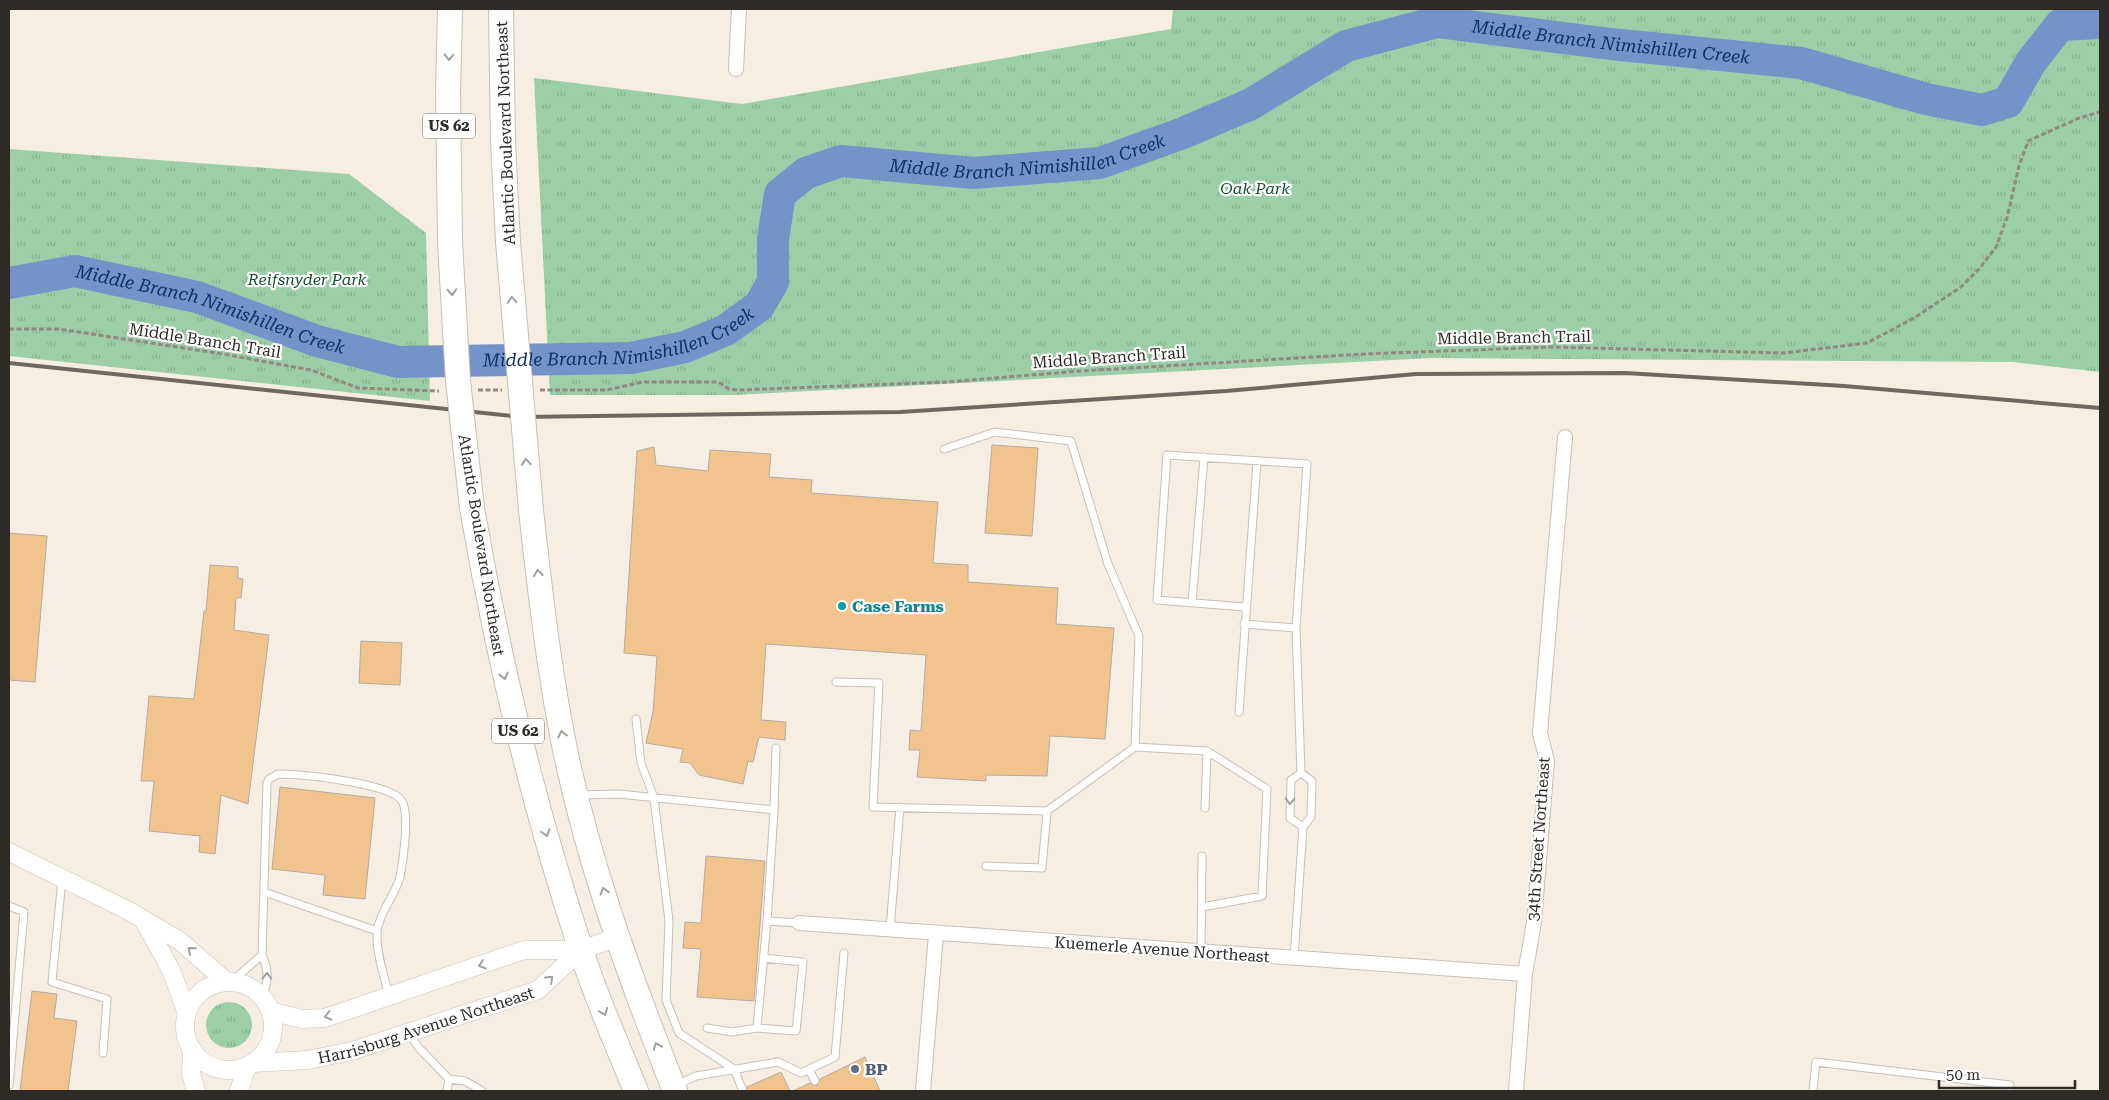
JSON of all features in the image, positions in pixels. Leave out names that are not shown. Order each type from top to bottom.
[{"type":"highway","name":"Atlantic Boulevard Northeast","points":[[450,9],[448,91],[450,243],[458,381],[472,508],[490,610],[510,700],[581,950]]},
{"type":"highway","name":"Atlantic Boulevard Northeast","points":[[501,9],[503,142],[508,242],[530,510],[543,617],[558,715],[576,795],[618,937]]},
{"type":"highway","name":"US 62","points":[[618,937],[674,1089]]},
{"type":"highway","name":"US 62","points":[[581,950],[636,1091]]},
{"type":"street","points":[[736,69],[739,9]]},
{"type":"street","name":"34th Street Northeast","points":[[1516,1091],[1525,974],[1534,922],[1547,761],[1540,733],[1565,438]]},
{"type":"street","points":[[9,852],[108,899],[180,941],[229,982]]},
{"type":"street","points":[[144,921],[170,970],[187,1014]]},
{"type":"street","name":"Kuemerle Avenue Northeast","points":[[799,923],[1525,974]]},
{"type":"street","points":[[923,1091],[936,934]]},
{"type":"street","name":"Harrisburg Avenue Northeast","points":[[266,1004],[298,1018],[312,1019],[339,1014],[524,950],[581,950],[618,937]]},
{"type":"street","name":"Harrisburg Avenue Northeast","points":[[250,1064],[308,1060],[330,1056],[409,1033],[538,990],[581,950]]},
{"type":"street","points":[[229,982],[248,987],[266,1004],[273,1025],[271,1040],[264,1052],[250,1064],[229,1070],[216,1068],[200,1059],[192,1049],[185,1032],[187,1014],[193,1001],[202,991],[214,984],[229,982]]},
{"type":"street","points":[[192,1049],[191,1073],[196,1091]]},
{"type":"street","points":[[239,1091],[250,1064]]},
{"type":"lane","points":[[944,449],[995,432],[1071,441],[1108,564],[1139,636],[1135,747]]},
{"type":"lane","points":[[1245,607],[1157,600],[1167,455],[1307,464],[1296,628],[1300,773]]},
{"type":"lane","points":[[1192,603],[1204,457]]},
{"type":"lane","points":[[1239,712],[1245,607],[1257,461]]},
{"type":"lane","points":[[1244,624],[1296,628]]},
{"type":"lane","points":[[836,682],[879,683],[873,807],[1047,811],[1135,747],[1207,751],[1267,789],[1262,896],[1202,907]]},
{"type":"lane","points":[[636,719],[641,763],[654,798],[669,921],[666,1000],[678,1033],[734,1069],[743,1091]]},
{"type":"lane","points":[[757,1028],[767,921],[776,748]]},
{"type":"lane","points":[[1205,808],[1207,751]]},
{"type":"lane","points":[[1294,958],[1303,827],[1310,817],[1312,781],[1300,773]]},
{"type":"lane","points":[[1300,773],[1291,780],[1290,818],[1303,827]]},
{"type":"lane","points":[[266,1004],[267,966],[262,955],[267,783],[269,779],[284,774],[385,789],[401,799],[404,804],[406,820],[400,877],[381,916],[377,931],[378,946],[389,997]]},
{"type":"lane","points":[[576,795],[619,794],[774,810]]},
{"type":"lane","points":[[890,930],[900,807]]},
{"type":"lane","points":[[986,866],[1042,868],[1047,811]]},
{"type":"lane","points":[[1201,952],[1202,856]]},
{"type":"lane","points":[[62,877],[52,982],[107,999],[103,1053]]},
{"type":"lane","points":[[264,892],[377,931]]},
{"type":"lane","points":[[9,906],[24,912],[9,1085]]},
{"type":"lane","points":[[767,921],[799,923]]},
{"type":"lane","points":[[674,1089],[696,1076],[778,1062],[801,1073],[835,1057],[844,952]]},
{"type":"lane","points":[[229,982],[262,955]]},
{"type":"lane","points":[[707,1028],[732,1032],[757,1028],[796,1031],[803,962],[763,958]]},
{"type":"lane","points":[[409,1033],[419,1048],[450,1079],[464,1081],[482,1091]]},
{"type":"lane","points":[[1813,1091],[1816,1062],[2010,1085],[2010,1091]]},
{"type":"lane","points":[[809,1070],[814,1081]]},
{"type":"lane","points":[[447,1091],[450,1079]]},
{"type":"path","name":"Middle Branch Trail","points":[[537,390],[607,390],[643,382],[718,382],[729,389],[738,390],[947,382],[1080,371],[1483,349],[1551,347],[1784,353],[1867,343],[1914,318],[1960,287],[1980,268],[1996,247],[2007,218],[2021,159],[2028,141],[2079,118],[2100,112]]},
{"type":"path","name":"Middle Branch Trail","points":[[9,329],[60,329],[223,354],[311,370],[358,388],[448,390]]},
{"type":"path","points":[[468,390],[507,390]]},
{"type":"green space","name":"Oak Park","points":[[1173,9],[2100,9],[2100,372],[2012,362],[1431,358],[734,395],[550,395],[534,78],[742,104],[1171,29]]},
{"type":"green space","name":"Reifsnyder Park","points":[[9,149],[349,174],[426,233],[430,401],[9,356]]},
{"type":"green space","points":[[224,1002],[234,1002],[248,1012],[252,1025],[248,1038],[242,1044],[234,1048],[224,1048],[210,1038],[206,1030],[206,1020],[216,1006]]},
{"type":"building","points":[[992,445],[1038,448],[1032,536],[985,533]]},
{"type":"building","name":"Case Farms","points":[[654,447],[656,465],[708,471],[710,450],[771,454],[769,477],[812,480],[811,493],[938,502],[933,563],[968,565],[968,582],[1058,588],[1056,624],[1114,628],[1105,739],[1050,736],[1047,776],[986,775],[986,781],[917,777],[920,750],[909,750],[910,730],[921,731],[926,655],[766,644],[761,720],[786,722],[785,740],[759,737],[753,762],[748,761],[743,784],[699,775],[690,763],[680,762],[683,749],[646,743],[653,712],[657,656],[624,653],[637,451]]},
{"type":"building","points":[[9,533],[47,536],[35,682],[9,680]]},
{"type":"building","points":[[210,565],[238,567],[238,578],[243,579],[241,598],[236,598],[234,630],[269,635],[248,804],[221,795],[215,854],[199,852],[200,836],[149,831],[154,781],[141,781],[149,696],[194,699]]},
{"type":"building","points":[[361,641],[402,643],[400,685],[359,683]]},
{"type":"building","points":[[280,787],[375,798],[365,899],[323,895],[325,875],[272,869]]},
{"type":"building","points":[[706,856],[765,861],[754,1001],[697,997],[701,949],[683,948],[685,922],[701,923]]},
{"type":"building","points":[[32,991],[57,994],[54,1018],[77,1021],[68,1091],[20,1091]]},
{"type":"building","name":"BP","points":[[865,1057],[880,1091],[793,1091],[810,1083],[817,1086],[820,1079]]},
{"type":"building","points":[[781,1072],[790,1091],[748,1091],[747,1087]]},
{"type":"waterway","name":"Middle Branch Nimishillen Creek","points":[[9,283],[75,271],[197,297],[317,341],[398,362],[631,358],[685,347],[726,330],[759,306],[773,282],[773,239],[780,194],[806,173],[841,161],[973,173],[1100,163],[1183,133],[1251,104],[1346,46],[1437,22],[1611,44],[1801,63],[1926,99],[1982,110],[2008,102],[2031,62],[2060,25],[2100,23]]},
{"type":"railway","points":[[9,363],[521,417],[900,412],[1226,391],[1416,374],[1625,373],[1844,386],[2100,408]]},
{"type":"place","name":"Case Farms","points":[[842,606]]},
{"type":"place","name":"BP","points":[[855,1069]]}]
